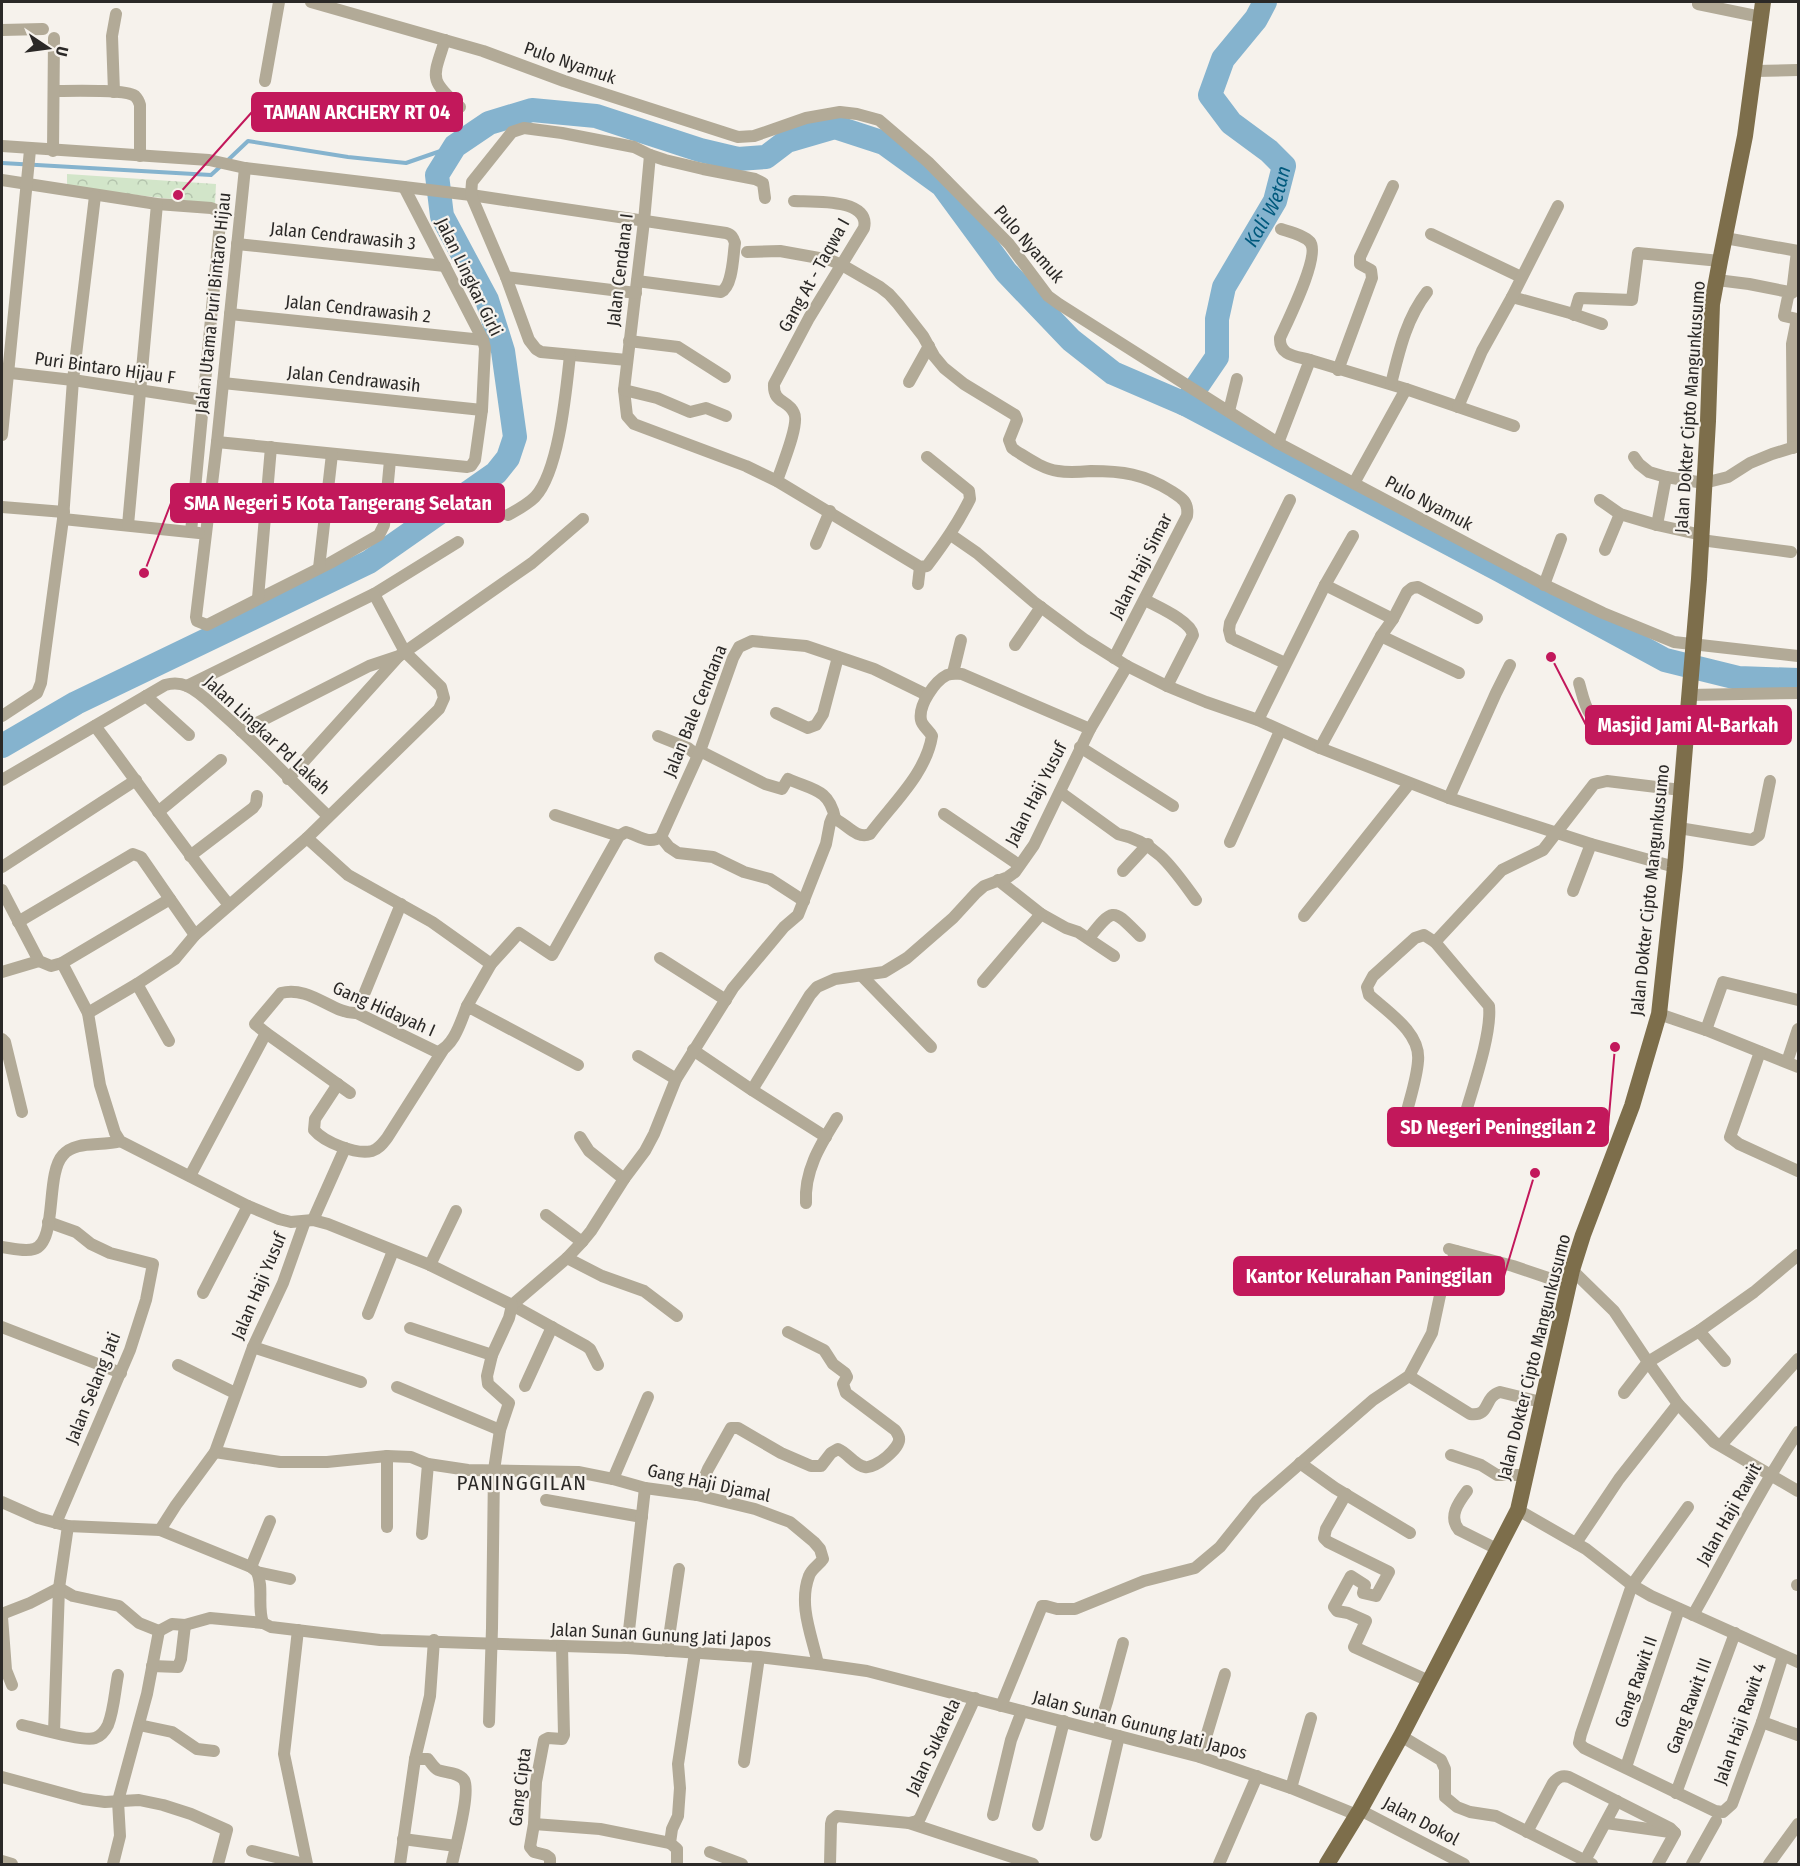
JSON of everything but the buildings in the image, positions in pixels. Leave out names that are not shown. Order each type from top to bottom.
[{"type":"main road","name":"Jalan Dokter Cipto Mangunkusumo","points":[[1327,1864],[1401,1736],[1518,1510],[1570,1277],[1583,1234],[1632,1106],[1659,1014],[1679,828],[1693,652],[1708,421],[1710,329],[1720,261],[1742,157],[1762,9]]},
{"type":"street","points":[[265,81],[279,2]]},
{"type":"street","name":"Pulo Nyamuk","points":[[318,2],[483,51],[738,137],[754,136],[806,118],[840,112],[879,120],[928,162],[1001,236],[1048,296],[1278,443],[1544,585],[1693,652],[1798,656]]},
{"type":"street","points":[[1699,2],[1698,4],[1762,9]]},
{"type":"street","points":[[114,92],[112,36],[116,14]]},
{"type":"street","points":[[2,30],[44,29]]},
{"type":"street","points":[[53,151],[54,38]]},
{"type":"street","points":[[445,40],[436,69],[437,84],[460,107]]},
{"type":"street","points":[[1755,71],[1798,70]]},
{"type":"street","points":[[546,74],[552,72],[566,76]]},
{"type":"street","points":[[54,91],[114,92],[134,95],[140,105],[141,156]]},
{"type":"street","points":[[465,194],[512,132],[520,128],[562,133],[634,147],[650,155],[703,169],[755,178],[762,183],[765,198]]},
{"type":"street","points":[[2,146],[29,152],[53,151],[209,160],[239,167],[465,194],[730,234],[735,243],[729,284],[721,292],[506,277]]},
{"type":"street","points":[[2,435],[5,372],[29,152]]},
{"type":"street","name":"Jalan Cendana I","points":[[624,390],[650,155]]},
{"type":"street","name":"Jalan Utama Puri Bintaro Hijau","points":[[239,167],[237,244],[217,442],[195,617],[198,622],[207,625],[258,598]]},
{"type":"street","points":[[2,180],[27,179],[95,196],[219,210],[221,215],[191,532]]},
{"type":"street","points":[[1338,370],[1372,278],[1371,270],[1360,264],[1360,257],[1393,186]]},
{"type":"street","name":"Jalan Lingkar Girli","points":[[390,460],[471,466],[475,460],[482,410],[486,353],[483,340],[404,187]]},
{"type":"street","points":[[465,194],[506,277],[529,340],[536,349],[541,352],[627,360]]},
{"type":"street","points":[[2,716],[37,693],[41,683],[63,516],[73,380],[95,196]]},
{"type":"street","name":"Gang At - Taqwa I","points":[[777,481],[789,447],[795,418],[793,411],[776,397],[774,384],[809,318],[864,228],[864,219],[859,212],[840,203],[794,201]]},
{"type":"street","points":[[128,525],[157,204]]},
{"type":"street","points":[[1458,407],[1482,351],[1558,206]]},
{"type":"street","points":[[1281,229],[1308,240],[1313,248],[1310,268],[1280,338],[1280,345],[1285,352],[1338,370],[1391,384],[1514,426]]},
{"type":"street","points":[[1431,234],[1521,277]]},
{"type":"street","points":[[1717,280],[1792,293],[1798,250],[1725,238]]},
{"type":"street","name":"Jalan Cendrawasih 3","points":[[237,244],[445,266]]},
{"type":"street","name":"Jalan Haji Simar","points":[[747,252],[764,250],[815,256],[842,265],[889,294],[919,331],[944,368],[1015,415],[1017,420],[1009,440],[1012,448],[1045,468],[1059,472],[1117,471],[1133,474],[1153,480],[1183,498],[1188,509],[1187,516],[1114,658]]},
{"type":"street","points":[[1574,315],[1579,298],[1632,300],[1638,252],[1720,261]]},
{"type":"street","points":[[1391,384],[1410,320],[1427,292]]},
{"type":"street","points":[[1634,457],[1649,472],[1704,483],[1728,477],[1750,463],[1796,447],[1792,344],[1797,319],[1784,316],[1789,292]]},
{"type":"street","points":[[1512,297],[1602,324]]},
{"type":"street","name":"Jalan Cendrawasih 2","points":[[230,314],[483,340]]},
{"type":"street","points":[[629,341],[678,347],[725,377]]},
{"type":"street","points":[[909,382],[929,346]]},
{"type":"street","points":[[508,515],[526,505],[549,475],[570,355]]},
{"type":"street","points":[[1278,443],[1310,360]]},
{"type":"street","name":"Puri Bintaro Hijau F","points":[[5,372],[204,400]]},
{"type":"street","points":[[1227,411],[1237,379]]},
{"type":"street","name":"Jalan Cendrawasih","points":[[223,383],[482,410]]},
{"type":"street","points":[[1354,483],[1406,389]]},
{"type":"street","points":[[726,416],[706,408],[690,412],[657,398],[624,390],[627,416],[638,427],[724,458],[777,481],[920,567],[927,566],[951,535],[970,495],[969,491],[927,457]]},
{"type":"street","points":[[217,442],[390,460],[383,531],[379,536],[258,598]]},
{"type":"street","points":[[258,598],[271,447]]},
{"type":"street","points":[[319,568],[332,454]]},
{"type":"street","points":[[1656,525],[1666,477]]},
{"type":"street","points":[[1285,663],[1231,638],[1229,630],[1230,623],[1290,500]]},
{"type":"street","points":[[1600,500],[1620,514],[1701,538],[1791,552]]},
{"type":"street","points":[[2,507],[206,534]]},
{"type":"street","points":[[816,544],[830,512]]},
{"type":"street","points":[[1605,550],[1620,514]]},
{"type":"street","points":[[288,778],[402,654],[532,563],[583,519]]},
{"type":"street","points":[[951,535],[1041,607],[1114,658],[1167,686],[1258,720],[1278,734],[1320,748],[1409,784],[1556,834],[1675,867]]},
{"type":"street","points":[[1258,720],[1325,585],[1353,536]]},
{"type":"street","points":[[1544,585],[1562,539]]},
{"type":"street","points":[[187,686],[374,594],[458,542]]},
{"type":"street","points":[[918,584],[920,567]]},
{"type":"street","points":[[1325,585],[1394,619]]},
{"type":"street","points":[[1320,748],[1407,592],[1415,586],[1477,618]]},
{"type":"street","points":[[328,816],[440,710],[443,703],[441,687],[402,654],[374,594]]},
{"type":"street","points":[[1145,600],[1186,624],[1193,631],[1167,686]]},
{"type":"street","points":[[1015,645],[1041,607]]},
{"type":"street","points":[[1381,636],[1459,673]]},
{"type":"street","points":[[953,673],[961,640]]},
{"type":"street","name":"Jalan Bale Cendana","points":[[659,838],[699,753],[739,647],[752,641],[806,646],[874,669],[927,695]]},
{"type":"street","points":[[241,730],[369,666],[402,654]]},
{"type":"street","points":[[777,712],[808,728],[816,725],[823,714],[837,657]]},
{"type":"street","points":[[1449,798],[1510,665]]},
{"type":"street","name":"Jalan Haji Yusuf","points":[[752,1090],[817,987],[835,979],[884,972],[907,958],[953,918],[984,886],[1008,878],[1016,872],[1034,845],[1080,747],[1127,666]]},
{"type":"street","points":[[657,736],[765,784],[782,789],[788,778],[826,796],[835,818],[859,835],[865,836],[870,834],[916,774],[925,758],[931,733],[923,725],[920,717],[927,695],[939,681],[953,673],[962,674],[1090,729]]},
{"type":"street","name":"Jalan Lingkar Pd Lakah","points":[[2,780],[146,696],[168,684],[176,683],[187,686],[241,730],[328,816],[307,838],[195,935],[175,958],[93,1010]]},
{"type":"street","points":[[1579,683],[1584,702],[1591,715],[1597,720],[1645,731],[1685,735]]},
{"type":"street","points":[[1690,687],[1798,693]]},
{"type":"street","points":[[146,696],[189,735]]},
{"type":"street","points":[[94,726],[136,780],[189,856],[229,904]]},
{"type":"street","points":[[1230,842],[1278,734]]},
{"type":"street","points":[[1080,747],[1173,806]]},
{"type":"street","points":[[158,812],[221,760]]},
{"type":"street","points":[[2,867],[136,780]]},
{"type":"street","points":[[1679,828],[1752,840],[1759,835],[1770,781]]},
{"type":"street","points":[[1436,942],[1502,870],[1543,850],[1590,789],[1599,782],[1681,790]]},
{"type":"street","points":[[1304,916],[1409,784]]},
{"type":"street","points":[[1060,792],[1118,834],[1148,844],[1177,874],[1196,900]]},
{"type":"street","points":[[189,856],[253,807],[257,796]]},
{"type":"street","points":[[944,814],[1019,865]]},
{"type":"street","points":[[555,815],[619,836],[626,832],[646,840],[659,838],[678,852],[713,857],[744,872],[770,879],[804,901]]},
{"type":"street","points":[[489,1722],[494,1470],[500,1430],[509,1403],[490,1387],[487,1381],[492,1355],[509,1318],[512,1305],[567,1258],[591,1230],[645,1151],[676,1078],[733,988],[784,927],[798,915],[826,844],[830,823],[832,818],[835,818]]},
{"type":"street","name":"Gang Hidayah I","points":[[266,1033],[255,1024],[285,991],[310,995],[350,1014],[357,1013],[432,1051],[443,1050],[450,1043],[467,1006],[491,964],[519,933],[552,955],[619,836]]},
{"type":"street","points":[[307,838],[348,875],[432,922],[491,964]]},
{"type":"street","points":[[1123,871],[1148,844]]},
{"type":"street","points":[[1573,891],[1591,844]]},
{"type":"street","points":[[18,922],[132,854],[141,857],[195,935]]},
{"type":"street","points":[[998,880],[1041,914],[1089,938],[1114,956]]},
{"type":"street","points":[[3,894],[39,961],[51,966],[63,963],[170,899]]},
{"type":"street","points":[[365,992],[401,904]]},
{"type":"street","points":[[983,982],[1041,914]]},
{"type":"street","points":[[1089,938],[1106,916],[1112,914],[1118,915],[1140,936]]},
{"type":"street","points":[[1407,1111],[1418,1062],[1416,1045],[1408,1032],[1370,995],[1367,987],[1373,976],[1415,938],[1424,935],[1436,942],[1489,1006],[1490,1014],[1483,1050],[1465,1115]]},
{"type":"street","points":[[660,958],[726,1000]]},
{"type":"street","points":[[2,972],[39,961]]},
{"type":"street","points":[[63,963],[93,1010],[100,1085],[117,1137]]},
{"type":"street","points":[[862,976],[931,1047]]},
{"type":"street","points":[[1706,1030],[1723,982],[1798,1000]]},
{"type":"street","points":[[137,984],[169,1041]]},
{"type":"street","points":[[467,1006],[578,1065]]},
{"type":"street","points":[[1659,1014],[1798,1067]]},
{"type":"street","points":[[1786,1062],[1798,1029]]},
{"type":"street","points":[[190,1176],[266,1033],[350,1093]]},
{"type":"street","points":[[2,1039],[5,1042],[22,1112]]},
{"type":"street","points":[[338,1084],[315,1119],[314,1130],[319,1136],[345,1148],[372,1151],[387,1138],[443,1050]]},
{"type":"street","points":[[693,1050],[826,1137]]},
{"type":"street","points":[[1760,1052],[1730,1137],[1739,1144],[1798,1171]]},
{"type":"street","points":[[638,1056],[676,1078]]},
{"type":"street","points":[[806,1203],[807,1179],[817,1151],[837,1118]]},
{"type":"street","points":[[2,1247],[32,1250],[40,1246],[48,1222],[55,1170],[63,1155],[72,1148],[117,1137],[248,1206],[279,1219],[328,1224],[430,1265],[512,1305],[590,1349],[598,1365]]},
{"type":"street","points":[[580,1137],[589,1151],[624,1179]]},
{"type":"street","name":"Jalan Haji Yusuf","points":[[160,1530],[215,1452],[253,1347],[309,1221],[345,1148]]},
{"type":"street","points":[[203,1293],[248,1206]]},
{"type":"street","points":[[430,1265],[456,1211]]},
{"type":"street","points":[[546,1215],[582,1242]]},
{"type":"street","name":"Jalan Selang Jati","points":[[48,1222],[76,1232],[91,1244],[110,1253],[153,1264],[146,1300],[121,1373],[62,1525],[54,1732]]},
{"type":"street","points":[[1001,1706],[1042,1606],[1075,1609],[1144,1581],[1195,1568],[1220,1547],[1257,1501],[1373,1400],[1408,1376],[1432,1333],[1452,1250],[1513,1266],[1570,1277],[1614,1311],[1678,1404],[1714,1442],[1798,1491]]},
{"type":"street","points":[[368,1314],[393,1251]]},
{"type":"street","points":[[1624,1393],[1648,1362],[1699,1331],[1754,1292],[1798,1255]]},
{"type":"street","points":[[567,1258],[602,1276],[644,1291],[676,1316]]},
{"type":"street","points":[[2,1327],[121,1373]]},
{"type":"street","points":[[525,1386],[552,1327]]},
{"type":"street","points":[[410,1328],[492,1355]]},
{"type":"street","points":[[1699,1331],[1725,1361]]},
{"type":"street","points":[[697,1495],[708,1469],[731,1428],[738,1428],[781,1453],[811,1466],[821,1466],[831,1453],[838,1449],[844,1451],[859,1465],[872,1467],[898,1445],[899,1437],[895,1430],[846,1393],[843,1384],[847,1377],[845,1373],[832,1365],[824,1350],[788,1332]]},
{"type":"street","points":[[253,1347],[361,1382]]},
{"type":"street","points":[[1720,1446],[1798,1359]]},
{"type":"street","points":[[178,1365],[235,1393]]},
{"type":"street","points":[[1408,1376],[1470,1414],[1478,1416],[1492,1397],[1500,1392],[1541,1402]]},
{"type":"street","points":[[397,1387],[500,1430]]},
{"type":"street","points":[[614,1479],[648,1396]]},
{"type":"street","points":[[1576,1543],[1619,1479],[1678,1404]]},
{"type":"street","name":"Jalan Haji Rawit","points":[[1693,1615],[1770,1474],[1798,1432]]},
{"type":"street","name":"Gang Haji Djamal","points":[[215,1452],[279,1462],[327,1462],[411,1456],[428,1464],[468,1470],[569,1470],[645,1488],[697,1495],[776,1516],[790,1522],[814,1542],[820,1549],[823,1559],[809,1575],[805,1615],[818,1664]]},
{"type":"street","points":[[1451,1455],[1481,1465],[1497,1475],[1525,1475]]},
{"type":"street","points":[[387,1456],[387,1527]]},
{"type":"street","points":[[1300,1463],[1410,1533]]},
{"type":"street","points":[[422,1534],[428,1464]]},
{"type":"street","points":[[627,1648],[645,1488]]},
{"type":"street","points":[[1467,1491],[1457,1504],[1454,1514],[1456,1526],[1459,1530],[1497,1549]]},
{"type":"street","points":[[1346,1494],[1326,1529],[1324,1538],[1389,1572],[1376,1596],[1363,1593],[1365,1585],[1351,1576],[1334,1607],[1337,1611],[1348,1613],[1366,1622],[1354,1647],[1429,1681]]},
{"type":"street","points":[[546,1500],[642,1517]]},
{"type":"street","points":[[2,1502],[62,1525],[160,1530],[254,1569],[290,1579]]},
{"type":"street","points":[[1676,1792],[1584,1748],[1580,1743],[1581,1734],[1632,1585],[1688,1507]]},
{"type":"street","points":[[1518,1510],[1576,1543],[1632,1585],[1651,1596],[1798,1662]]},
{"type":"street","points":[[263,1623],[260,1583],[254,1569],[270,1521]]},
{"type":"street","points":[[667,1651],[679,1569]]},
{"type":"street","points":[[12,1685],[6,1670],[2,1616],[59,1588],[73,1596],[119,1606],[139,1623],[159,1631],[149,1687],[118,1801],[120,1836],[113,1864]]},
{"type":"street","name":"Gang Rawit II","points":[[1626,1767],[1679,1609]]},
{"type":"street","name":"Jalan Sunan Gunung Jati Japos","points":[[159,1631],[172,1624],[185,1624],[210,1617],[357,1638],[627,1648],[759,1657],[867,1671],[1200,1757],[1359,1812]]},
{"type":"street","points":[[152,1666],[178,1667],[185,1624]]},
{"type":"street","points":[[252,1851],[306,1864],[284,1754],[298,1630]]},
{"type":"street","name":"Gang Rawit III","points":[[1676,1792],[1735,1633]]},
{"type":"street","points":[[400,1864],[415,1759],[430,1695],[434,1640]]},
{"type":"street","points":[[1098,1730],[1123,1643]]},
{"type":"street","name":"Gang Cipta","points":[[550,1864],[550,1858],[534,1852],[530,1847],[534,1824],[536,1782],[544,1740],[561,1739],[564,1735],[562,1646]]},
{"type":"street","points":[[670,1843],[672,1829],[678,1816],[680,1788],[678,1764],[695,1653]]},
{"type":"street","name":"Jalan Haji Rawit 4","points":[[1676,1792],[1715,1811],[1723,1812],[1732,1804],[1783,1656]]},
{"type":"street","points":[[744,1762],[759,1657]]},
{"type":"street","points":[[1200,1757],[1225,1674]]},
{"type":"street","points":[[22,1725],[91,1739],[97,1738],[109,1722],[118,1675]]},
{"type":"street","name":"Jalan Sukarela","points":[[831,1864],[831,1824],[837,1816],[909,1823],[917,1821],[975,1698]]},
{"type":"street","points":[[993,1815],[1011,1740],[1022,1711]]},
{"type":"street","points":[[1291,1788],[1311,1718]]},
{"type":"street","points":[[1038,1825],[1064,1721]]},
{"type":"street","points":[[1762,1722],[1798,1735]]},
{"type":"street","points":[[139,1725],[172,1732],[197,1749],[214,1751]]},
{"type":"street","points":[[1096,1835],[1119,1736]]},
{"type":"street","points":[[1401,1736],[1441,1760],[1445,1769],[1445,1797],[1457,1807],[1470,1812],[1496,1816],[1587,1863],[1617,1801]]},
{"type":"street","points":[[415,1759],[428,1759],[436,1769],[458,1776],[464,1781],[466,1790],[452,1864]]},
{"type":"street","points":[[1219,1864],[1257,1776]]},
{"type":"street","points":[[1527,1832],[1553,1783],[1557,1778],[1563,1776],[1617,1801],[1670,1828],[1675,1833]]},
{"type":"street","points":[[2,1777],[83,1798],[105,1802],[139,1800],[191,1814],[227,1830],[218,1864]]},
{"type":"street","name":"Jalan Dokol","points":[[1359,1812],[1442,1860],[1464,1864]]},
{"type":"street","points":[[1692,1864],[1716,1821]]},
{"type":"street","points":[[909,1823],[1004,1860],[1033,1864]]},
{"type":"street","points":[[1606,1823],[1675,1833]]},
{"type":"street","points":[[534,1824],[600,1829],[670,1843],[677,1849],[677,1864]]},
{"type":"street","points":[[1769,1864],[1798,1824]]},
{"type":"street","points":[[1658,1864],[1675,1833]]},
{"type":"street","points":[[403,1839],[456,1846]]},
{"type":"street","points":[[710,1852],[742,1864]]},
{"type":"street","points":[[2,1861],[12,1864]]},
{"type":"green space","points":[[67,174],[216,184],[215,204],[67,187]]},
{"type":"waterway","name":"Kali Wetan","points":[[1185,404],[1217,357],[1217,319],[1224,287],[1275,201],[1284,166],[1269,151],[1231,123],[1210,95],[1223,59],[1256,19],[1265,2]]},
{"type":"waterway","points":[[2,746],[76,703],[369,562],[496,473],[508,458],[515,437],[503,351],[487,300],[442,216],[437,175],[455,146],[489,123],[532,110],[596,116],[700,150],[738,159],[766,157],[787,141],[835,127],[884,143],[942,185],[1006,272],[1071,340],[1113,373],[1185,404],[1665,660],[1738,678],[1798,680]]},
{"type":"waterway","points":[[228,160],[248,141],[348,157],[406,163],[455,146]]},
{"type":"waterway","points":[[2,163],[211,175],[222,165]]},
{"type":"place","name":"TAMAN ARCHERY RT 04","points":[[178,195]]},
{"type":"place","name":"SMA Negeri 5 Kota Tangerang Selatan","points":[[144,573]]},
{"type":"place","name":"Masjid Jami Al-Barkah","points":[[1551,657]]},
{"type":"place","name":"SD Negeri Peninggilan 2","points":[[1615,1047]]},
{"type":"place","name":"Kantor Kelurahan Paninggilan","points":[[1535,1173]]},
{"type":"district","name":"PANINGGILAN","points":[[522,1483]]}]
